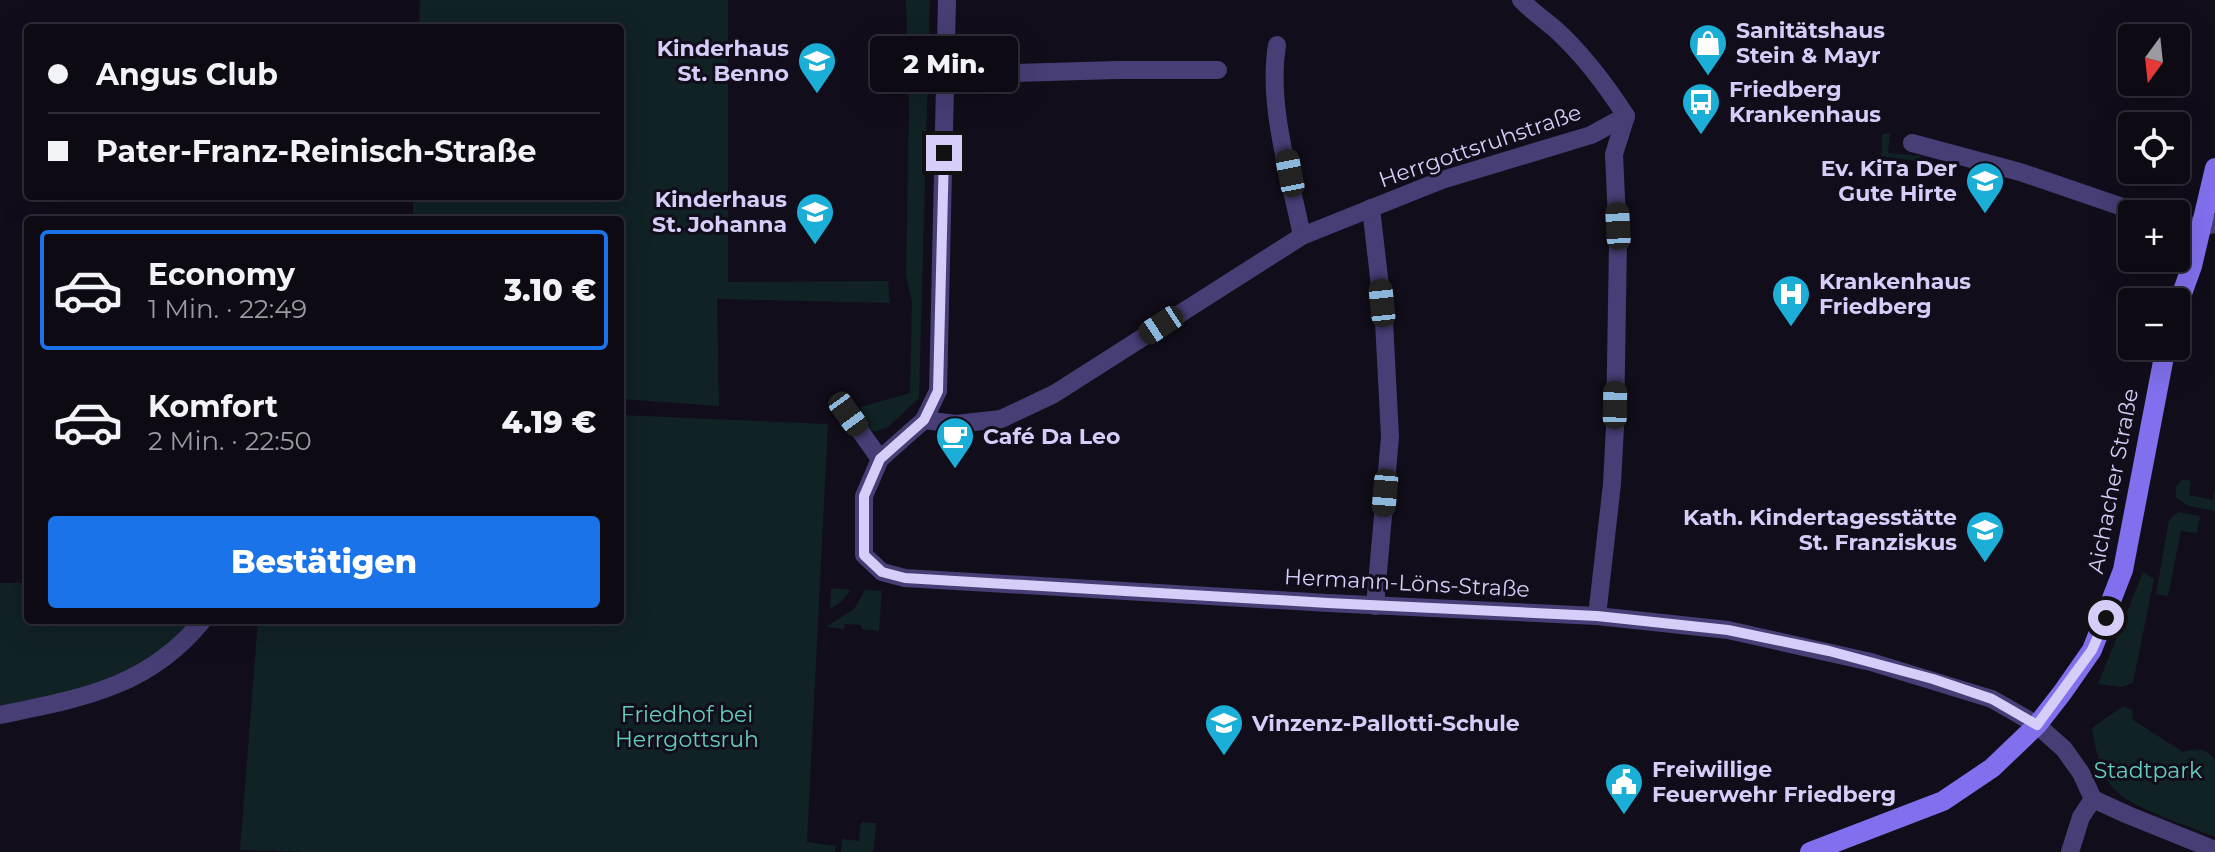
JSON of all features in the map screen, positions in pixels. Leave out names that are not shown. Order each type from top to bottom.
[{"type":"main road","points":[[2184,288],[2208,225],[2215,174]]},
{"type":"main road","name":"Aichacher Straße","points":[[1810,852],[1943,801],[1992,768],[2037,725],[2092,650],[2123,570],[2163,360]]},
{"type":"street","points":[[848,414],[880,459],[924,420],[938,391],[947,0]]},
{"type":"street","points":[[1521,0],[1538,18],[1554,28],[1605,84],[1626,116],[1614,154],[1618,242],[1615,427],[1612,484],[1597,616]]},
{"type":"street","points":[[1277,45],[1273,72],[1277,111],[1302,236]]},
{"type":"street","points":[[946,75],[1218,70]]},
{"type":"street","name":"Herrgottsruhstraße","points":[[924,420],[956,424],[1001,419],[1054,394],[1302,236],[1442,180],[1591,135],[1626,116]]},
{"type":"street","points":[[1912,143],[2020,172],[2118,205]]},
{"type":"street","points":[[1371,208],[1384,321],[1390,437],[1375,606]]},
{"type":"street","name":"Hermann-Löns-Straße","points":[[880,459],[864,496],[864,555],[882,572],[905,578],[1597,616],[1728,630],[1871,662],[1992,699],[2037,725],[2070,756],[2093,799]]},
{"type":"street","points":[[0,715],[56,703],[129,681],[159,663],[199,624]]},
{"type":"street","points":[[2070,852],[2081,817],[2093,799],[2215,850]]},
{"type":"green space","points":[[420,0],[728,0],[728,282],[888,281],[890,303],[717,299],[719,406],[624,399],[624,216],[413,216],[413,200],[624,200],[624,24],[419,24]]},
{"type":"green space","points":[[906,0],[930,0],[919,398],[888,427],[875,432],[865,427],[857,417],[861,407],[910,393],[912,303],[906,275],[909,113]]},
{"type":"green space","points":[[1890,133],[1888,153],[1920,156],[1924,162],[1881,156],[1882,134]]},
{"type":"green space","name":"Friedhof bei Herrgottsruh","points":[[624,415],[828,424],[807,842],[836,846],[835,852],[240,850],[258,624],[624,624]]},
{"type":"green space","points":[[2183,479],[2191,481],[2189,495],[2213,500],[2215,488],[2215,511],[2189,506],[2176,498],[2176,487]]},
{"type":"green space","points":[[2178,512],[2200,516],[2197,533],[2181,531],[2168,596],[2156,594],[2169,520]]},
{"type":"green space","points":[[2143,572],[2154,579],[2133,683],[2121,687],[2098,684]]},
{"type":"green space","points":[[0,583],[24,583],[24,624],[189,624],[171,642],[127,672],[81,689],[0,710]]},
{"type":"green space","points":[[831,588],[851,590],[830,609]]},
{"type":"green space","points":[[865,590],[882,591],[879,631],[862,629],[861,625],[845,624],[844,629],[826,627],[854,609]]},
{"type":"green space","name":"Stadtpark","points":[[2123,706],[2132,710],[2133,720],[2183,752],[2201,750],[2215,760],[2215,837],[2137,805],[2117,792],[2107,779],[2092,728]]},
{"type":"green space","points":[[861,822],[876,823],[872,852],[841,852],[842,839],[859,841]]},
{"type":"place","name":"Sanitätshaus Stein & Mayr","points":[[1708,77]]},
{"type":"place","name":"Kinderhaus St. Benno","points":[[817,95]]},
{"type":"place","name":"Friedberg Krankenhaus","points":[[1701,136]]},
{"type":"place","name":"Ev. KiTa Der Gute Hirte","points":[[1985,215]]},
{"type":"place","name":"Kinderhaus St. Johanna","points":[[815,246]]},
{"type":"place","name":"Krankenhaus Friedberg","points":[[1791,328]]},
{"type":"place","name":"Café Da Leo","points":[[955,470]]},
{"type":"place","name":"Kath. Kindertagesstätte St. Franziskus","points":[[1985,564]]},
{"type":"place","name":"Vinzenz-Pallotti-Schule","points":[[1224,757]]},
{"type":"place","name":"Freiwillige Feuerwehr Friedberg","points":[[1624,816]]},
{"type":"route","points":[[944,153],[938,391],[924,420],[880,459],[864,496],[864,555],[882,572],[905,578],[1124,592],[1597,616],[1728,630],[1829,651],[1933,679],[1992,699],[2037,725],[2092,650],[2106,618]]}]
